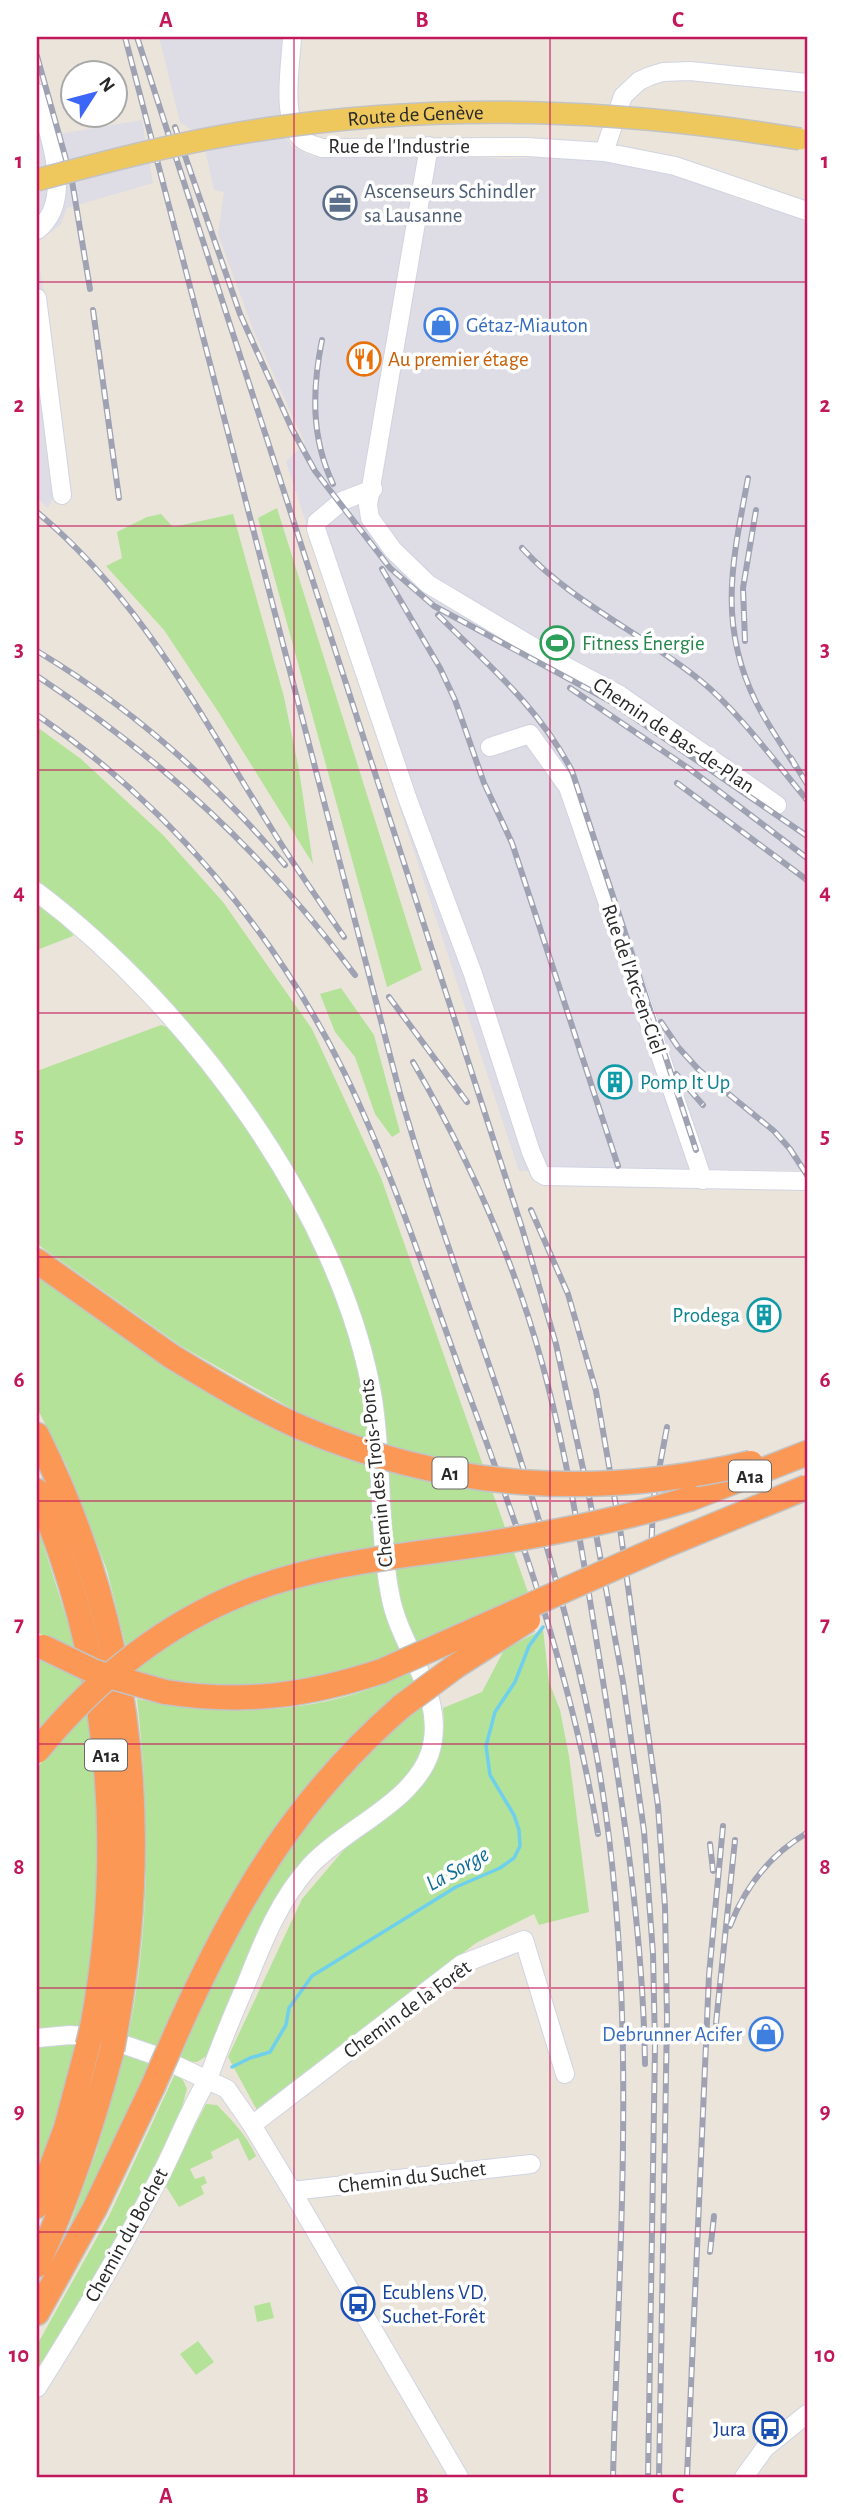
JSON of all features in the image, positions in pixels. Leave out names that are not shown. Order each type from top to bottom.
[{"type":"highway","name":"A1","points":[[37,1261],[171,1356],[238,1396],[301,1427],[400,1462],[473,1478],[544,1485],[626,1484],[706,1473],[807,1452]]},
{"type":"highway","name":"A1a","points":[[37,1435],[69,1507],[98,1592],[114,1653],[128,1737],[134,1818],[134,1882],[128,1960],[102,2039],[37,2206]]},
{"type":"highway","name":"A1a","points":[[37,1751],[75,1707],[127,1660],[186,1621],[245,1592],[340,1565],[518,1539],[632,1515],[692,1498],[807,1452]]},
{"type":"highway","points":[[40,1645],[95,1672],[164,1692],[215,1698],[289,1695],[325,1689],[382,1671],[611,1569],[807,1487]]},
{"type":"highway","name":"A1a","points":[[37,1491],[58,1542],[79,1610],[97,1693],[107,1763],[111,1840],[100,2096],[78,2164],[37,2265]]},
{"type":"highway","points":[[37,2313],[90,2217],[228,1925],[278,1842],[335,1771],[402,1706],[480,1650],[611,1569]]},
{"type":"main road","name":"Route de Genève","points":[[37,180],[159,150],[263,129],[332,120],[431,113],[592,113],[674,120],[800,139]]},
{"type":"street","name":"Rue de l'Industrie","points":[[292,37],[289,115],[299,137],[309,144],[322,148],[527,147],[604,152],[675,166],[807,211]]},
{"type":"street","points":[[604,152],[623,96],[650,75],[690,71],[807,83]]},
{"type":"street","points":[[37,93],[44,145],[57,191],[55,205],[47,222],[37,230]]},
{"type":"street","name":"Chemin de Bas-de-Plan","points":[[429,146],[368,512],[370,518],[393,550],[428,584],[567,667],[620,695],[777,805]]},
{"type":"street","points":[[37,298],[62,495]]},
{"type":"street","points":[[373,489],[342,501],[317,522],[316,529],[408,800],[437,883],[454,920],[540,1173],[545,1176],[807,1181]]},
{"type":"street","name":"Rue de l'Arc-en-Ciel","points":[[489,747],[530,734],[568,787],[703,1180]]},
{"type":"street","name":"Chemin des Trois-Ponts","points":[[37,892],[79,924],[186,1034],[243,1109],[277,1161],[325,1249],[347,1298],[373,1400],[385,1569],[391,1601],[429,1692],[433,1710],[431,1748],[418,1776],[400,1794],[331,1845],[310,1865],[283,1903],[267,1932],[208,2079]]},
{"type":"street","name":"Chemin de la Forêt","points":[[252,2125],[461,1964],[524,1940],[565,2074]]},
{"type":"street","points":[[37,2038],[70,2035],[102,2037],[130,2045],[227,2089],[292,2191],[459,2477]]},
{"type":"street","name":"Chemin du Bochet","points":[[37,2388],[93,2297],[159,2178],[208,2079]]},
{"type":"street","name":"Chemin du Suchet","points":[[292,2191],[531,2164]]},
{"type":"street","points":[[744,2477],[765,2448],[807,2414]]},
{"type":"shaded area","points":[[159,37],[283,37],[281,117],[193,131],[180,122]]},
{"type":"shaded area","points":[[142,120],[153,183],[67,208],[61,224],[37,243],[37,126],[40,137],[82,130],[130,130],[130,122]]},
{"type":"shaded area","points":[[284,135],[292,146],[312,157],[540,157],[586,159],[640,166],[690,180],[746,202],[807,219],[807,1170],[519,1171],[286,462],[305,443],[253,329],[218,234],[224,192],[214,190],[205,149]]},
{"type":"shaded area","points":[[37,250],[54,358],[38,360],[55,495],[48,508],[37,498]]},
{"type":"green space","points":[[277,508],[422,970],[387,987],[258,518]]},
{"type":"green space","points":[[161,514],[173,527],[233,514],[284,697],[299,770],[313,864],[164,630],[106,566],[122,558],[117,532],[147,517]]},
{"type":"green space","points":[[37,727],[81,759],[163,835],[223,902],[312,1029],[381,1178],[529,1595],[417,1647],[397,1600],[379,1392],[353,1295],[333,1245],[284,1156],[220,1061],[183,1017],[123,956],[37,880]]},
{"type":"green space","points":[[37,903],[71,928],[73,936],[37,950]]},
{"type":"green space","points":[[341,988],[374,1035],[400,1132],[392,1137],[375,1114],[355,1057],[335,1032],[320,994]]},
{"type":"green space","points":[[161,1025],[175,1030],[209,1071],[271,1166],[319,1250],[358,1357],[374,1442],[303,1415],[181,1346],[37,1244],[37,1071]]},
{"type":"green space","points":[[37,1273],[374,1464],[405,1652],[290,1686],[226,1690],[133,1675],[107,1570],[66,1464],[37,1408]]},
{"type":"green space","points":[[37,1524],[78,1656],[37,1632]]},
{"type":"green space","points":[[543,1629],[549,1682],[560,1710],[569,1756],[589,1912],[539,1925],[534,1914],[476,1943],[257,2110],[228,2057],[302,1899],[347,1846],[402,1804],[429,1777],[441,1748],[443,1708],[482,1692],[504,1650]]},
{"type":"green space","points":[[37,1659],[89,1683],[37,1742]]},
{"type":"green space","points":[[411,1672],[417,1684],[338,1754],[159,2048],[128,2037],[141,1953],[146,1868],[144,1784],[137,1699],[207,1709],[276,1709],[345,1697]]},
{"type":"green space","points":[[424,1700],[427,1733],[418,1760],[405,1779],[388,1796],[309,1853],[294,1871],[257,1938],[208,2055],[197,2062],[179,2061],[209,1986],[249,1909],[303,1827],[341,1780]]},
{"type":"green space","points":[[87,1706],[97,1785],[99,1847],[96,1908],[84,1999],[79,2029],[37,2029],[37,1768]]},
{"type":"green space","points":[[76,2043],[62,2097],[37,2172],[37,2045]]},
{"type":"green space","points":[[124,2053],[152,2063],[102,2173],[67,2233],[97,2150]]},
{"type":"green space","points":[[175,2074],[183,2080],[187,2089],[182,2107],[184,2108],[96,2276],[37,2373],[37,2345],[109,2216]]},
{"type":"green space","points":[[206,2104],[217,2105],[222,2110],[244,2135],[256,2156],[249,2161],[238,2138],[211,2152],[213,2158],[190,2169],[195,2179],[204,2176],[207,2183],[201,2186],[204,2194],[179,2207],[165,2185]]},
{"type":"green space","points":[[270,2302],[274,2318],[257,2322],[254,2306]]},
{"type":"green space","points":[[198,2341],[214,2362],[196,2375],[180,2354]]},
{"type":"waterway","name":"La Sorge","points":[[232,2067],[270,2052],[286,2025],[289,2008],[312,1976],[456,1887],[500,1868],[514,1858],[520,1846],[519,1830],[514,1815],[490,1775],[486,1746],[495,1712],[515,1682],[529,1646],[543,1627]]},
{"type":"railway","points":[[125,37],[399,1090],[530,1492],[562,1602],[589,1714],[610,1842],[622,2023],[622,2205],[613,2477]]},
{"type":"railway","points":[[137,37],[522,1228],[556,1344],[590,1501],[623,1682],[644,1831],[653,1954],[655,2046],[648,2477]]},
{"type":"railway","points":[[37,56],[72,181],[90,289]]},
{"type":"railway","points":[[175,127],[240,314],[292,429],[315,471],[390,568],[434,606],[610,701],[807,836]]},
{"type":"railway","points":[[93,310],[119,498]]},
{"type":"railway","points":[[322,340],[315,395],[317,431],[333,484]]},
{"type":"railway","points":[[748,478],[737,536],[732,591],[736,645],[756,702],[795,766]]},
{"type":"railway","points":[[745,641],[743,588],[756,510]]},
{"type":"railway","points":[[37,512],[109,583],[168,662],[290,858],[344,937]]},
{"type":"railway","points":[[522,548],[563,585],[679,664],[715,693],[807,800]]},
{"type":"railway","points":[[382,569],[440,668],[455,700],[484,783],[512,843],[618,1166]]},
{"type":"railway","points":[[438,615],[528,707],[544,726],[572,771],[696,1150]]},
{"type":"railway","points":[[37,651],[106,697],[170,748],[230,804],[285,865]]},
{"type":"railway","points":[[37,676],[127,741],[209,811],[285,889],[355,975]]},
{"type":"railway","points":[[570,688],[691,770],[807,858]]},
{"type":"railway","points":[[37,715],[85,750],[130,789],[173,830],[213,874],[284,969],[316,1019],[344,1072],[409,1226],[524,1550],[574,1718],[598,1834]]},
{"type":"railway","points":[[791,758],[807,784]]},
{"type":"railway","points":[[677,783],[807,880]]},
{"type":"railway","points":[[389,997],[467,1102]]},
{"type":"railway","points":[[661,1022],[678,1047],[699,1070],[774,1131],[807,1175]]},
{"type":"railway","points":[[413,1062],[452,1134],[503,1246],[530,1324],[552,1401],[583,1557],[624,1821],[636,1918],[645,2064]]},
{"type":"railway","points":[[676,1074],[703,1105]]},
{"type":"railway","points":[[531,1210],[568,1294],[596,1391],[621,1535],[658,1806],[665,1907],[667,2018],[659,2477]]},
{"type":"railway","points":[[651,1558],[653,1502],[667,1427]]},
{"type":"railway","points":[[687,2477],[709,1975],[723,1826]]},
{"type":"railway","points":[[730,1926],[751,1885],[771,1861],[807,1833]]},
{"type":"railway","points":[[716,2023],[735,1840]]},
{"type":"railway","points":[[710,1844],[713,1871]]},
{"type":"railway","points":[[710,2252],[714,2216]]},
{"type":"place","name":"Ascenseurs Schindler sa Lausanne","points":[[340,203]]},
{"type":"place","name":"Gétaz-Miauton","points":[[441,325]]},
{"type":"place","name":"Au premier étage","points":[[364,359]]},
{"type":"place","name":"Fitness Énergie","points":[[557,643]]},
{"type":"place","name":"Pomp It Up","points":[[615,1082]]},
{"type":"place","name":"Prodega","points":[[764,1315]]},
{"type":"place","name":"Debrunner Acifer","points":[[766,2034]]},
{"type":"place","name":"Ecublens VD, Suchet-Forêt","points":[[358,2304]]},
{"type":"place","name":"Jura","points":[[770,2429]]}]
